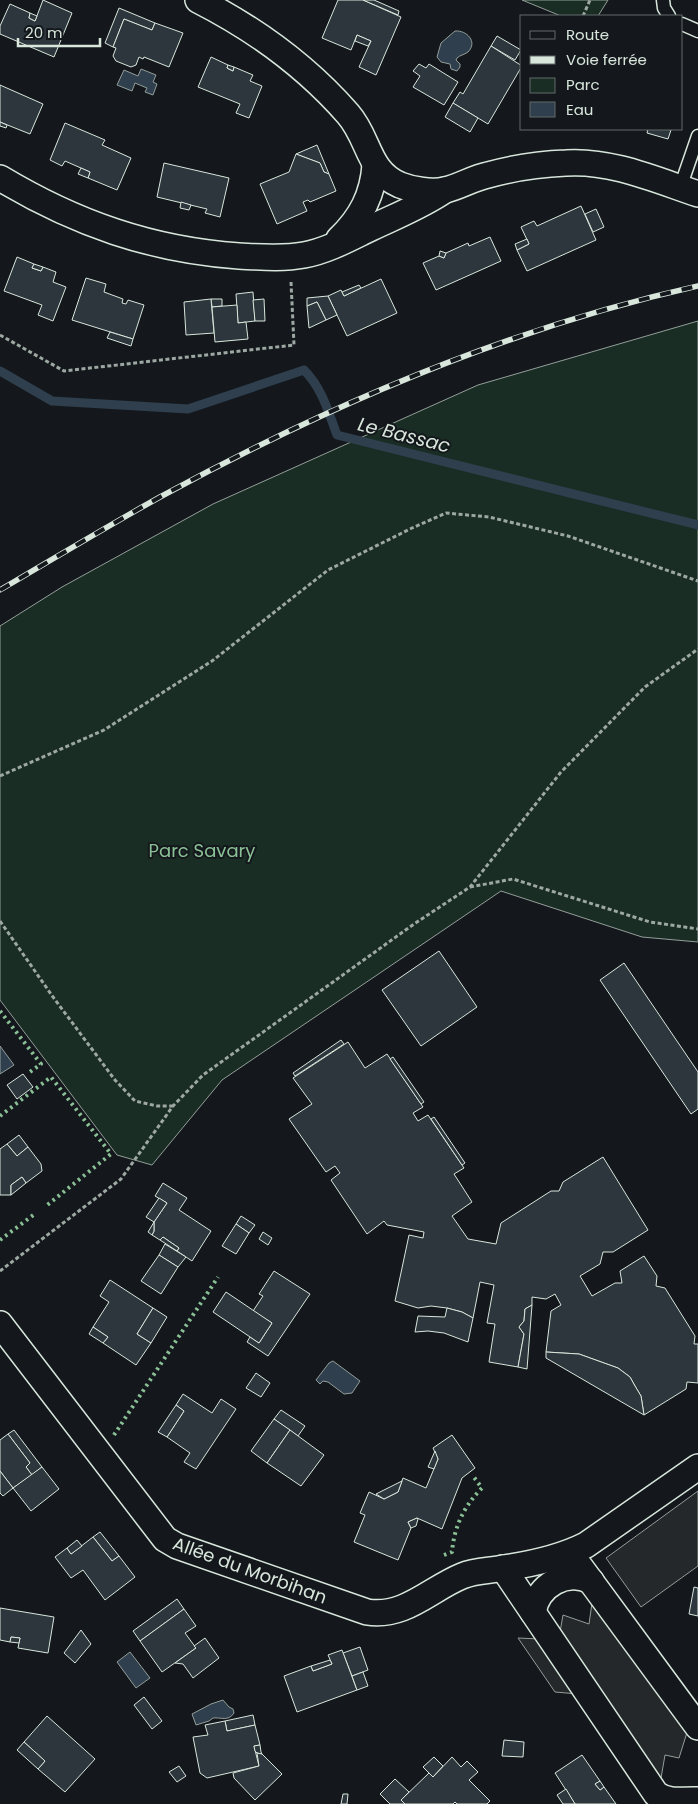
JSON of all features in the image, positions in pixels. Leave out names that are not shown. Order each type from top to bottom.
[{"type":"street","points":[[198,0],[260,36],[317,82],[350,116],[365,140],[375,165],[382,173],[400,185],[424,190],[445,190]]},
{"type":"street","points":[[0,178],[62,212],[142,240],[215,254],[253,257],[290,257],[304,255],[332,246],[427,202],[445,190],[487,175],[538,165],[568,162],[607,167],[689,191]]},
{"type":"street","points":[[332,246],[346,233],[363,210],[371,192],[375,165]]},
{"type":"street","name":"Allée du Morbihan","points":[[0,1324],[165,1539],[177,1546],[331,1600],[375,1613],[392,1612],[403,1608],[474,1572],[503,1568],[570,1553],[586,1545],[698,1467]]},
{"type":"street","points":[[570,1553],[698,1727]]},
{"type":"street","points":[[503,1568],[656,1794],[669,1802],[682,1802],[695,1797]]},
{"type":"street","points":[[533,1612],[536,1601],[541,1594],[558,1579],[579,1576],[591,1581]]},
{"type":"lane","points":[[663,0],[664,8],[668,15]]},
{"type":"lane","points":[[683,24],[698,30]]},
{"type":"lane","points":[[689,191],[698,136]]},
{"type":"path","points":[[583,15],[590,0]]},
{"type":"path","points":[[0,335],[64,371],[294,345],[290,257]]},
{"type":"path","points":[[0,776],[104,730],[212,661],[328,570],[446,513],[490,518],[568,536],[698,581]]},
{"type":"path","points":[[0,1271],[121,1179],[173,1106],[203,1075],[414,924],[470,887],[561,772],[645,687],[698,648]]},
{"type":"path","points":[[470,887],[513,879],[650,922],[698,929]]},
{"type":"path","points":[[0,921],[53,997],[115,1080],[135,1101],[157,1106],[173,1106]]},
{"type":"green space","points":[[522,0],[608,0],[599,15],[559,15]]},
{"type":"green space","name":"Parc Savary","points":[[698,321],[698,942],[642,937],[501,891],[222,1080],[152,1165],[117,1155],[0,1000],[0,626],[62,587],[213,504],[478,385]]},
{"type":"shaded area","points":[[698,1491],[698,1566],[641,1607],[606,1558]]},
{"type":"shaded area","points":[[593,1596],[689,1726],[679,1758],[665,1755],[660,1784],[559,1638],[563,1615],[589,1624]]},
{"type":"shaded area","points":[[518,1638],[540,1639],[578,1694],[555,1692]]},
{"type":"water","points":[[455,31],[464,32],[470,37],[472,44],[468,52],[457,58],[456,60],[460,67],[457,71],[451,69],[450,64],[441,62],[437,57],[441,43]]},
{"type":"water","points":[[141,69],[156,75],[153,82],[157,84],[153,95],[145,92],[147,88],[135,83],[132,91],[117,85],[124,70],[138,76]]},
{"type":"water","points":[[0,1046],[14,1065],[0,1074]]},
{"type":"water","points":[[333,1361],[360,1381],[352,1393],[344,1394],[328,1382],[323,1381],[320,1384],[316,1380],[329,1363]]},
{"type":"water","points":[[130,1652],[150,1678],[136,1688],[117,1662]]},
{"type":"water","points":[[223,1700],[233,1709],[234,1713],[232,1716],[213,1718],[196,1725],[192,1714]]},
{"type":"building","points":[[43,0],[72,13],[54,57],[0,34],[0,26],[10,4],[30,13],[29,18],[35,21]]},
{"type":"building","points":[[338,0],[363,0],[401,17],[376,75],[359,67],[371,41],[357,35],[351,50],[322,38]]},
{"type":"building","points":[[363,0],[374,0],[399,11],[398,15]]},
{"type":"building","points":[[119,8],[155,23],[152,30],[124,19],[113,47],[105,43]]},
{"type":"building","points":[[30,13],[37,16],[35,21],[29,18]]},
{"type":"building","points":[[124,19],[152,30],[155,23],[183,33],[169,67],[144,57],[143,59],[139,57],[136,65],[131,67],[116,61],[113,56],[116,48],[113,47]]},
{"type":"building","points":[[357,35],[371,41],[368,46],[355,41]]},
{"type":"building","points":[[497,36],[520,49],[520,52],[515,60],[491,46]]},
{"type":"building","points":[[491,46],[520,65],[520,69],[488,124],[453,103],[460,92],[463,94]]},
{"type":"building","points":[[211,57],[228,65],[227,68],[233,71],[234,67],[253,75],[250,81],[262,86],[249,118],[236,113],[240,104],[198,87]]},
{"type":"building","points":[[419,64],[426,68],[429,64],[458,82],[444,105],[413,87],[420,76],[413,71]]},
{"type":"building","points":[[228,65],[234,67],[233,71],[227,68]]},
{"type":"building","points":[[0,85],[43,104],[30,134],[0,122]]},
{"type":"building","points":[[453,103],[478,118],[470,132],[445,117]]},
{"type":"building","points":[[0,122],[7,125],[6,128],[0,126]]},
{"type":"building","points":[[65,123],[105,140],[102,145],[131,158],[117,190],[88,178],[90,172],[65,161],[62,166],[50,160]]},
{"type":"building","points":[[648,130],[671,130],[668,139],[647,133]]},
{"type":"building","points":[[317,145],[329,174],[324,172],[320,163],[296,154]]},
{"type":"building","points":[[296,154],[320,163],[324,172],[329,174],[336,191],[310,202],[308,200],[303,202],[307,211],[277,224],[260,184],[289,172]]},
{"type":"building","points":[[164,163],[229,178],[220,217],[205,213],[207,209],[157,197]]},
{"type":"building","points":[[81,168],[90,172],[88,178],[78,174]]},
{"type":"building","points":[[181,202],[191,205],[189,210],[180,208]]},
{"type":"building","points":[[581,206],[596,240],[527,271],[517,250],[529,244],[521,227],[534,221],[537,226]]},
{"type":"building","points":[[596,209],[604,227],[593,232],[585,214]]},
{"type":"building","points":[[490,237],[501,261],[436,290],[423,263],[439,256],[444,258],[446,253],[468,243],[469,246]]},
{"type":"building","points":[[527,239],[529,244],[517,250],[515,244]]},
{"type":"building","points":[[440,251],[446,253],[444,258],[439,256]]},
{"type":"building","points":[[17,257],[34,264],[32,268],[41,271],[43,267],[56,272],[53,282],[66,287],[53,321],[38,315],[42,305],[4,291]]},
{"type":"building","points":[[34,264],[43,267],[41,271],[32,268]]},
{"type":"building","points":[[86,278],[106,284],[104,292],[123,299],[122,303],[126,304],[128,300],[144,305],[133,339],[72,320]]},
{"type":"building","points":[[381,279],[397,313],[347,336],[328,296],[341,290],[344,296]]},
{"type":"building","points":[[359,285],[361,288],[344,296],[342,292]]},
{"type":"building","points":[[253,292],[255,321],[238,323],[236,294]]},
{"type":"building","points":[[328,296],[337,315],[326,320],[317,302],[307,306],[307,298]]},
{"type":"building","points":[[211,299],[222,299],[222,306],[212,307]]},
{"type":"building","points":[[211,299],[214,333],[186,335],[184,302]]},
{"type":"building","points":[[264,299],[265,321],[255,321],[253,300]]},
{"type":"building","points":[[317,302],[326,320],[309,328],[307,306]]},
{"type":"building","points":[[237,305],[238,323],[246,322],[248,339],[215,342],[212,307]]},
{"type":"building","points":[[110,332],[133,339],[131,346],[107,338]]},
{"type":"building","points":[[439,951],[477,1007],[421,1046],[382,990]]},
{"type":"building","points":[[624,963],[698,1072],[698,1109],[691,1114],[600,980]]},
{"type":"building","points":[[341,1040],[344,1044],[295,1076],[293,1073]]},
{"type":"building","points":[[348,1042],[365,1068],[387,1054],[423,1107],[413,1113],[418,1121],[428,1115],[464,1168],[454,1174],[472,1202],[452,1216],[468,1239],[496,1244],[501,1223],[551,1191],[559,1191],[563,1182],[603,1157],[648,1230],[613,1252],[603,1252],[600,1264],[580,1276],[592,1296],[615,1283],[622,1283],[620,1271],[644,1256],[657,1276],[656,1286],[665,1288],[695,1336],[694,1344],[698,1344],[698,1383],[687,1382],[686,1389],[644,1415],[641,1396],[630,1377],[618,1368],[579,1354],[546,1352],[551,1311],[561,1305],[555,1294],[546,1299],[532,1297],[532,1305],[525,1309],[524,1321],[519,1327],[524,1334],[518,1367],[489,1362],[495,1324],[487,1323],[494,1285],[480,1282],[473,1318],[462,1312],[447,1308],[431,1306],[418,1308],[395,1301],[409,1235],[423,1238],[424,1232],[387,1225],[384,1221],[367,1234],[331,1180],[340,1173],[335,1166],[326,1172],[289,1119],[312,1104],[293,1078]]},
{"type":"building","points":[[393,1057],[424,1102],[421,1104],[390,1059]]},
{"type":"building","points":[[23,1074],[33,1087],[17,1099],[7,1085]]},
{"type":"building","points":[[434,1117],[465,1163],[462,1165],[431,1119]]},
{"type":"building","points":[[19,1135],[28,1147],[17,1156],[7,1144]]},
{"type":"building","points":[[7,1144],[17,1156],[28,1147],[41,1164],[42,1171],[26,1183],[22,1177],[11,1185],[11,1195],[0,1195],[0,1149]]},
{"type":"building","points":[[22,1177],[26,1183],[11,1195],[11,1185]]},
{"type":"building","points":[[163,1183],[187,1198],[179,1210],[211,1231],[192,1261],[177,1251],[179,1248],[163,1237],[160,1240],[152,1235],[154,1222],[167,1203],[155,1196]]},
{"type":"building","points":[[159,1198],[167,1203],[154,1222],[146,1217]]},
{"type":"building","points":[[241,1216],[255,1225],[249,1233],[236,1224]]},
{"type":"building","points":[[154,1222],[154,1231],[152,1235],[148,1232]]},
{"type":"building","points":[[236,1224],[249,1233],[236,1254],[222,1246]]},
{"type":"building","points":[[263,1232],[272,1238],[268,1245],[259,1239]]},
{"type":"building","points":[[163,1237],[179,1248],[177,1251],[160,1240]]},
{"type":"building","points":[[165,1244],[186,1257],[178,1267],[159,1255]]},
{"type":"building","points":[[159,1255],[178,1267],[161,1294],[141,1281]]},
{"type":"building","points":[[274,1271],[310,1294],[268,1356],[247,1342],[250,1337],[259,1343],[272,1323],[253,1311],[263,1296],[259,1294]]},
{"type":"building","points":[[110,1280],[153,1308],[137,1334],[151,1343],[136,1365],[103,1343],[108,1337],[93,1327],[109,1302],[100,1296]]},
{"type":"building","points":[[226,1292],[272,1323],[259,1343],[213,1312]]},
{"type":"building","points":[[532,1305],[527,1369],[518,1367],[524,1334],[519,1327],[524,1321],[525,1309]]},
{"type":"building","points":[[153,1308],[167,1317],[151,1343],[137,1334]]},
{"type":"building","points":[[447,1308],[462,1312],[473,1318],[468,1342],[444,1333],[415,1332],[418,1316],[445,1317]]},
{"type":"building","points":[[93,1327],[108,1337],[103,1343],[89,1334]]},
{"type":"building","points":[[546,1352],[579,1354],[618,1368],[630,1377],[641,1396],[644,1415],[546,1358]]},
{"type":"building","points":[[256,1373],[270,1383],[261,1397],[246,1388]]},
{"type":"building","points":[[183,1394],[212,1413],[221,1399],[236,1409],[196,1469],[184,1462],[190,1453],[167,1437],[184,1411],[176,1405]]},
{"type":"building","points":[[176,1405],[184,1411],[167,1437],[158,1432]]},
{"type":"building","points":[[281,1410],[305,1426],[298,1436],[274,1419]]},
{"type":"building","points":[[274,1419],[290,1430],[267,1463],[251,1451]]},
{"type":"building","points":[[14,1430],[42,1467],[32,1475],[26,1467],[30,1463],[8,1434]]},
{"type":"building","points":[[290,1430],[324,1455],[301,1486],[267,1463]]},
{"type":"building","points":[[8,1434],[30,1463],[26,1467],[32,1475],[13,1488],[0,1471],[0,1440]]},
{"type":"building","points":[[452,1435],[475,1468],[462,1478],[442,1529],[417,1518],[408,1522],[411,1528],[398,1560],[354,1542],[365,1515],[360,1513],[369,1492],[384,1499],[398,1492],[403,1478],[426,1488],[438,1459],[433,1448]]},
{"type":"building","points":[[435,1451],[438,1459],[434,1469],[428,1467]]},
{"type":"building","points":[[42,1467],[59,1489],[31,1511],[13,1488]]},
{"type":"building","points":[[0,1471],[13,1488],[3,1496],[0,1493]]},
{"type":"building","points":[[402,1481],[398,1492],[384,1499],[376,1494]]},
{"type":"building","points":[[417,1518],[416,1526],[411,1528],[408,1522]]},
{"type":"building","points":[[100,1532],[119,1556],[112,1561],[93,1537]]},
{"type":"building","points":[[93,1537],[112,1561],[119,1556],[135,1577],[105,1600],[83,1570],[71,1578],[55,1557],[67,1548],[71,1554]]},
{"type":"building","points":[[77,1540],[82,1546],[71,1554],[67,1548]]},
{"type":"building","points":[[694,1587],[698,1588],[698,1616],[689,1614]]},
{"type":"building","points":[[177,1599],[184,1609],[140,1641],[133,1631]]},
{"type":"building","points":[[0,1608],[54,1617],[48,1653],[18,1648],[20,1638],[11,1637],[10,1642],[0,1640]]},
{"type":"building","points":[[184,1609],[196,1626],[185,1633],[196,1648],[162,1672],[140,1641]]},
{"type":"building","points":[[81,1630],[91,1644],[75,1663],[64,1653]]},
{"type":"building","points":[[11,1637],[20,1638],[19,1643],[10,1642]]},
{"type":"building","points":[[205,1638],[219,1658],[193,1678],[183,1664],[175,1663],[196,1648],[194,1646]]},
{"type":"building","points":[[360,1647],[368,1670],[352,1676],[343,1653]]},
{"type":"building","points":[[342,1650],[357,1690],[297,1712],[284,1676],[311,1666],[313,1671],[332,1664],[328,1655]]},
{"type":"building","points":[[330,1660],[332,1664],[313,1671],[311,1666]]},
{"type":"building","points":[[363,1672],[368,1686],[357,1690],[352,1676]]},
{"type":"building","points":[[144,1697],[162,1721],[152,1729],[134,1705]]},
{"type":"building","points":[[253,1715],[255,1725],[227,1731],[225,1721]]},
{"type":"building","points":[[47,1716],[95,1759],[65,1792],[38,1769],[45,1761],[24,1742]]},
{"type":"building","points":[[225,1721],[227,1731],[255,1725],[260,1745],[254,1746],[259,1766],[207,1778],[200,1773],[193,1737],[208,1735],[205,1725]]},
{"type":"building","points":[[504,1740],[524,1742],[523,1757],[502,1756]]},
{"type":"building","points":[[24,1742],[45,1761],[38,1769],[17,1750]]},
{"type":"building","points":[[260,1745],[262,1754],[255,1751],[254,1746]]},
{"type":"building","points":[[257,1753],[262,1754],[282,1774],[255,1800],[234,1778],[233,1773],[259,1766]]},
{"type":"building","points":[[582,1755],[600,1781],[595,1784],[600,1790],[604,1787],[616,1804],[575,1804],[555,1773]]},
{"type":"building","points":[[434,1757],[443,1766],[433,1777],[423,1767]]},
{"type":"building","points":[[452,1757],[461,1767],[467,1761],[478,1772],[469,1780],[490,1801],[487,1804],[457,1804],[455,1802],[453,1804],[405,1804],[401,1800],[429,1773],[433,1777]]},
{"type":"building","points":[[179,1766],[186,1776],[177,1782],[169,1772]]},
{"type":"building","points":[[395,1779],[409,1792],[401,1800],[405,1804],[390,1804],[380,1794]]},
{"type":"building","points":[[600,1781],[604,1787],[600,1790],[595,1784]]},
{"type":"building","points":[[566,1789],[575,1804],[563,1804],[557,1795]]},
{"type":"building","points":[[343,1794],[348,1794],[347,1804],[341,1804]]},
{"type":"waterway","name":"Le Bassac","points":[[0,371],[52,401],[188,409],[304,370],[320,392],[337,435],[698,525]]},
{"type":"railway","points":[[0,590],[160,497],[224,463],[355,401],[489,347],[628,303],[698,286]]},
{"type":"hedge","points":[[0,1011],[41,1064],[30,1072]]},
{"type":"hedge","points":[[0,1116],[51,1077],[111,1154],[46,1206]]},
{"type":"hedge","points":[[0,1240],[36,1213]]},
{"type":"hedge","points":[[114,1435],[218,1277]]},
{"type":"hedge","points":[[444,1555],[452,1552],[455,1534],[461,1517],[470,1502],[482,1488],[473,1476]]}]
